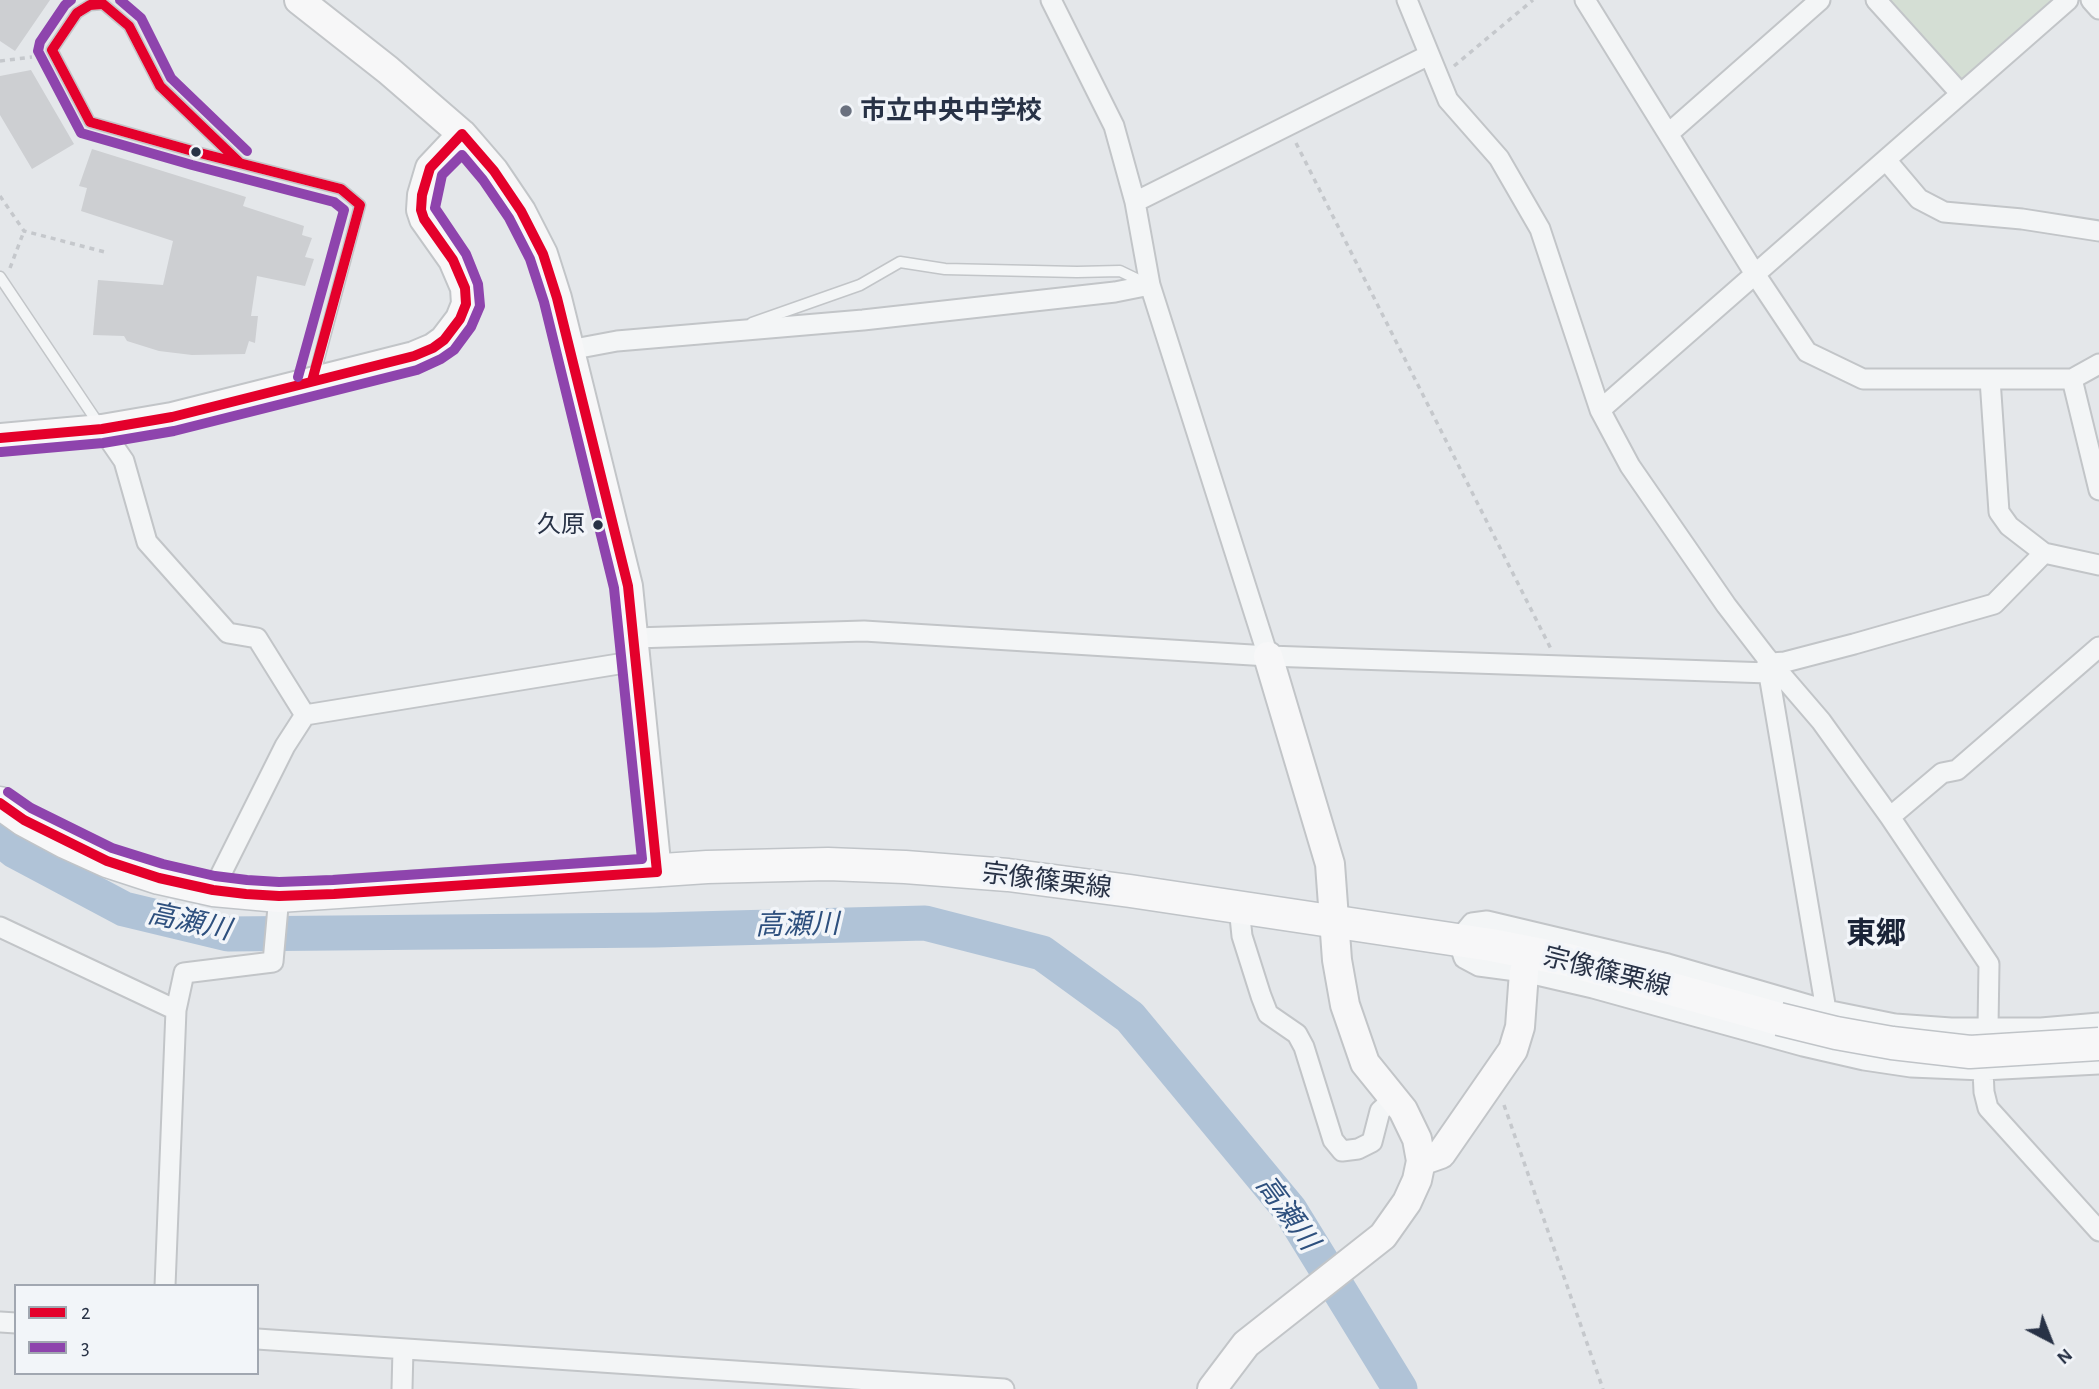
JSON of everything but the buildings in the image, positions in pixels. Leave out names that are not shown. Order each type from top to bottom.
[{"type":"main road","name":"宗像篠栗線","points":[[0,803],[24,820],[107,861],[159,878],[279,905],[707,867],[817,864],[905,867],[1008,875],[1458,940],[1568,960],[1779,1019],[1870,1039],[1970,1052],[2099,1044]]},
{"type":"street","points":[[299,0],[388,70],[462,134],[494,171],[521,211],[538,243],[557,298],[628,586],[657,872]]},
{"type":"street","points":[[1051,0],[1114,126],[1135,202],[1150,285],[1268,656],[1330,864],[1337,960],[1345,1005],[1365,1063],[1403,1110],[1417,1139],[1421,1161],[1417,1180],[1407,1202],[1383,1236],[1246,1344],[1212,1389]]},
{"type":"street","points":[[1407,0],[1448,100],[1499,158],[1540,229],[1600,410],[1630,466],[1769,665],[1821,721],[1890,817],[1989,964],[1988,1027],[1983,1070],[1988,1108],[2099,1231]]},
{"type":"street","points":[[1586,0],[1755,274],[1807,352],[1863,379],[2073,379],[2099,364]]},
{"type":"street","points":[[1668,134],[1820,0]]},
{"type":"street","points":[[1876,0],[1960,93]]},
{"type":"street","points":[[1600,410],[2068,0]]},
{"type":"street","points":[[2091,0],[2099,9]]},
{"type":"street","points":[[1135,202],[1429,55]]},
{"type":"street","points":[[0,438],[102,429],[172,417],[414,356],[433,348],[444,340],[460,319],[466,304],[461,275],[424,219],[421,209],[425,177],[430,167],[462,134]]},
{"type":"street","points":[[1886,160],[1919,199],[1944,212],[2022,219],[2099,231]]},
{"type":"street","points":[[569,350],[617,341],[863,320],[1115,292],[1150,285]]},
{"type":"street","points":[[1990,379],[1999,512],[2009,526],[2044,553],[2099,565]]},
{"type":"street","points":[[2073,379],[2099,490]]},
{"type":"street","points":[[102,429],[124,461],[147,542],[228,633],[257,638],[305,715]]},
{"type":"street","points":[[214,890],[285,746],[305,715],[635,649],[864,631],[1268,656],[1560,666],[1769,665],[1994,604],[2044,553]]},
{"type":"street","points":[[1890,817],[1942,774],[1957,770],[2099,647]]},
{"type":"street","points":[[1769,665],[1826,1010]]},
{"type":"street","points":[[164,1284],[176,1010],[184,973],[274,962],[279,905]]},
{"type":"street","points":[[1239,907],[1242,936],[1268,1014],[1297,1034],[1304,1047],[1334,1140],[1342,1151],[1358,1149],[1372,1142],[1380,1111],[1393,1099]]},
{"type":"street","points":[[2099,1023],[2041,1028],[1951,1028],[1895,1024],[1826,1010],[1668,964],[1487,921],[1472,923],[1458,940],[1464,958],[1479,966],[1524,972],[1592,988],[1864,1060],[1910,1067],[1983,1070],[2099,1064]]},
{"type":"street","points":[[0,928],[176,1010]]},
{"type":"street","points":[[1421,1161],[1441,1154],[1513,1050],[1520,1027],[1524,972]]},
{"type":"street","points":[[259,1339],[1004,1389]]},
{"type":"street","points":[[402,1389],[403,1349]]},
{"type":"lane","points":[[240,163],[160,86],[130,26],[103,4],[90,5],[77,13],[52,50],[90,122],[240,163],[341,189],[360,205],[313,381]]},
{"type":"lane","points":[[725,332],[860,285],[900,262],[945,268],[1120,271],[1150,285]]},
{"type":"lane","points":[[0,278],[102,429]]},
{"type":"path","points":[[1438,79],[1533,0]]},
{"type":"path","points":[[0,61],[32,57]]},
{"type":"path","points":[[1287,126],[1560,666]]},
{"type":"path","points":[[0,196],[24,231],[105,252]]},
{"type":"path","points":[[0,278],[12,266],[24,231]]},
{"type":"path","points":[[1494,1076],[1604,1389]]},
{"type":"shaded area","points":[[1887,0],[2056,0],[1966,78],[1954,78]]},
{"type":"waterway","name":"高瀬川","points":[[0,839],[15,851],[124,909],[228,934],[655,930],[925,923],[1042,953],[1130,1017],[1290,1210],[1400,1389]]},
{"type":"transit line","name":"3","points":[[71,0],[40,42],[38,51],[81,133],[334,202],[344,210],[298,377]]},
{"type":"transit line","name":"3","points":[[120,0],[141,18],[171,78],[247,151]]},
{"type":"transit line","name":"2","points":[[240,163],[160,86],[129,26],[103,4],[90,5],[77,13],[52,50],[90,122],[196,152],[341,189],[360,205],[312,381]]},
{"type":"transit line","name":"2","points":[[0,438],[102,429],[172,417],[414,356],[433,348],[444,340],[460,319],[466,304],[465,288],[453,260],[424,219],[421,210],[422,195],[430,168],[462,134],[494,171],[521,211],[543,254],[557,298],[628,586],[657,872],[334,894],[246,894],[159,878],[107,861],[24,820],[0,803]]},
{"type":"transit line","name":"3","points":[[1,452],[103,443],[174,431],[417,370],[441,359],[454,350],[471,327],[480,306],[478,284],[466,254],[435,208],[442,175],[462,155],[509,218],[530,259],[544,302],[614,588],[642,859],[333,880],[247,880],[163,864],[112,848],[31,808],[8,792]]},
{"type":"place","name":"市立中央中学校","points":[[846,111]]},
{"type":"place","name":"久原","points":[[598,525]]},
{"type":"district","name":"東郷","points":[[1876,934]]}]
